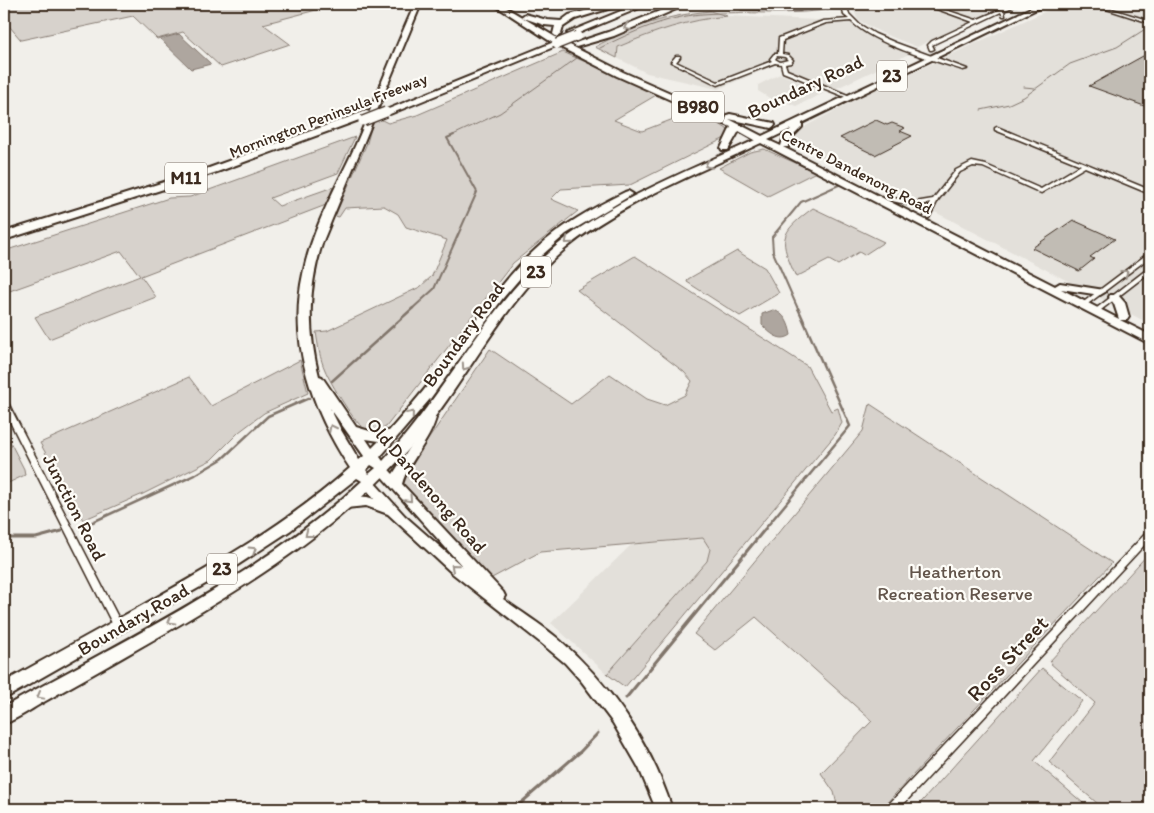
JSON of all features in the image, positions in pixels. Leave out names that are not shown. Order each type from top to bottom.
[{"type":"highway","points":[[557,41],[557,30],[562,23],[572,17],[620,4]]},
{"type":"highway","points":[[588,50],[587,46],[611,34],[684,4]]},
{"type":"highway","name":"Mornington Peninsula Freeway","points":[[4,243],[233,169],[557,41],[575,38],[648,5]]},
{"type":"highway","points":[[525,17],[547,23],[562,23]]},
{"type":"highway","points":[[575,38],[611,34]]},
{"type":"highway","name":"Mornington Peninsula Freeway","points":[[4,236],[213,170],[365,118]]},
{"type":"main road","name":"Old Dandenong Road","points":[[418,4],[326,222],[308,273],[305,321],[312,371],[318,396],[328,420],[358,469],[392,511],[447,561],[519,619],[550,641],[577,666],[598,690],[621,722],[639,753],[664,809]]},
{"type":"main road","name":"Centre Dandenong Road","points":[[496,4],[557,41],[620,74],[785,145],[1060,286],[1086,303]]},
{"type":"main road","name":"Centre Dandenong Road","points":[[503,4],[525,17],[557,41]]},
{"type":"main road","name":"Boundary Road","points":[[4,691],[232,563],[269,540],[318,504],[372,457],[392,435],[429,392],[501,294],[528,261],[561,234],[610,202],[724,148],[797,122],[929,54],[1003,13],[1028,4]]},
{"type":"main road","name":"Boundary Road","points":[[929,54],[1044,4]]},
{"type":"main road","name":"Centre Dandenong Road","points":[[575,38],[588,50],[730,117],[739,126]]},
{"type":"main road","name":"Boundary Road","points":[[4,716],[128,646],[267,563],[346,503],[382,470],[430,418],[516,296],[541,266],[566,243],[619,208],[760,135],[771,125],[825,100],[843,97]]},
{"type":"main road","points":[[730,117],[771,125]]},
{"type":"main road","points":[[785,145],[788,136],[798,127],[797,122]]},
{"type":"main road","points":[[724,148],[739,126]]},
{"type":"main road","name":"Centre Dandenong Road","points":[[760,135],[1098,309],[1150,340]]},
{"type":"main road","points":[[1060,286],[1100,292]]},
{"type":"main road","points":[[1114,297],[1119,304],[1123,317]]},
{"type":"main road","name":"Centre Dandenong Road","points":[[1098,309],[1123,317],[1150,331]]},
{"type":"main road","name":"Old Dandenong Road","points":[[312,371],[351,430],[382,470],[519,619]]},
{"type":"main road","points":[[396,485],[401,471],[425,436],[430,418]]},
{"type":"main road","points":[[351,430],[373,437],[392,435]]},
{"type":"main road","points":[[346,503],[371,502],[392,511]]},
{"type":"main road","points":[[118,626],[128,646]]},
{"type":"street","points":[[740,8],[800,9],[822,4]]},
{"type":"street","points":[[780,55],[781,39],[825,22],[851,20],[877,35],[967,69],[880,38],[851,20],[843,9],[844,4]]},
{"type":"street","points":[[924,4],[977,22]]},
{"type":"street","points":[[929,54],[932,42],[1003,13],[1013,4]]},
{"type":"street","points":[[1092,4],[1150,21]]},
{"type":"street","points":[[1102,4],[1150,21]]},
{"type":"street","points":[[929,54],[954,65]]},
{"type":"street","points":[[678,58],[673,62],[718,84],[775,62],[782,63],[791,60],[789,57],[780,55],[772,57],[775,62]]},
{"type":"street","points":[[782,63],[785,71],[843,97]]},
{"type":"street","points":[[997,129],[1150,197]]},
{"type":"street","points":[[927,217],[935,200],[958,171],[972,164],[984,166],[1041,191],[1083,166]]},
{"type":"street","points":[[1083,166],[1150,192]]},
{"type":"street","points":[[894,200],[916,204],[935,200]]},
{"type":"street","points":[[1086,303],[1150,254]]},
{"type":"street","points":[[1098,309],[1150,269]]},
{"type":"street","name":"Junction Road","points":[[4,403],[118,626]]},
{"type":"street","name":"Ross Street","points":[[892,809],[1150,534]]},
{"type":"shaded area","points":[[743,4],[828,4],[805,11],[732,10]]},
{"type":"shaded area","points":[[877,4],[1006,4],[917,47],[882,33],[858,20],[854,11]]},
{"type":"shaded area","points":[[1061,4],[1150,4],[1150,324],[945,217],[808,151],[799,145],[794,138],[806,126],[870,92]]},
{"type":"shaded area","points":[[727,16],[817,20],[844,18],[872,37],[913,52],[835,89],[777,64],[718,89],[647,73],[617,58],[618,47],[663,28],[695,19]]},
{"type":"shaded area","points":[[179,34],[211,64],[191,69],[160,39]]},
{"type":"shaded area","points":[[780,74],[824,93],[796,106],[783,101],[776,102],[758,91],[758,85]]},
{"type":"shaded area","points":[[773,310],[781,314],[786,320],[791,335],[783,338],[779,337],[772,334],[762,325],[762,314]]},
{"type":"shaded area","points":[[703,538],[710,549],[707,561],[607,674],[551,623],[631,545]]},
{"type":"green space","points":[[4,4],[339,4],[263,24],[290,44],[221,67],[183,32],[157,39],[133,16],[21,40],[4,20]]},
{"type":"green space","points":[[710,11],[727,16],[685,23],[645,36],[618,47],[617,58],[595,47],[637,27],[680,15]]},
{"type":"green space","points":[[563,52],[658,94],[614,120],[642,131],[697,110],[727,129],[729,133],[723,139],[630,185],[561,189],[551,199],[578,211],[513,263],[386,427],[372,431],[367,430],[350,413],[328,376],[320,357],[316,332],[327,331],[420,287],[432,276],[447,240],[406,227],[398,214],[384,206],[345,208],[339,217],[335,216],[367,143],[373,121],[380,119],[388,123],[417,115]]},
{"type":"green space","points":[[355,137],[338,173],[270,198],[279,206],[333,187],[326,205],[141,276],[156,297],[49,339],[35,317],[140,276],[121,251],[4,293],[4,251],[169,198],[190,197]]},
{"type":"green space","points":[[764,149],[816,172],[768,196],[719,168],[750,152]]},
{"type":"green space","points":[[813,208],[884,242],[864,255],[859,252],[838,265],[829,260],[796,277],[787,254],[785,238],[793,224]]},
{"type":"green space","points":[[737,251],[765,268],[779,293],[740,316],[687,282],[688,279]]},
{"type":"green space","points":[[635,256],[807,366],[831,411],[838,408],[842,423],[835,435],[625,687],[607,674],[707,561],[710,549],[703,538],[540,552],[490,579],[404,486],[404,475],[490,349],[571,404],[610,374],[647,399],[665,405],[685,395],[692,381],[684,372],[577,290]]},
{"type":"green space","points":[[300,360],[308,393],[264,413],[239,432],[211,460],[143,494],[83,520],[40,443],[189,377],[211,406]]},
{"type":"green space","name":"Heatherton Recreation Reserve","points":[[870,404],[1112,563],[881,809],[838,809],[834,792],[821,773],[872,721],[756,617],[715,650],[694,634],[863,431]]},
{"type":"green space","points":[[4,430],[24,469],[25,475],[4,485]]},
{"type":"green space","points":[[1150,552],[1150,809],[1104,809],[1049,762],[1095,703],[1049,662]]},
{"type":"green space","points":[[1042,668],[1082,701],[1034,761],[1090,809],[915,809]]},
{"type":"building","points":[[1143,56],[1150,59],[1150,105],[1147,107],[1089,86]]},
{"type":"building","points":[[876,120],[887,125],[892,123],[905,128],[900,131],[912,136],[875,155],[840,138]]},
{"type":"building","points":[[1073,220],[1115,239],[1090,257],[1094,259],[1079,271],[1032,248]]},
{"type":"waterway","points":[[600,48],[624,36],[675,18],[702,14],[786,13],[836,8]]},
{"type":"waterway","points":[[981,110],[1009,104],[1024,97],[1070,64],[1117,47],[1150,26]]},
{"type":"waterway","points":[[451,136],[500,113],[577,58]]},
{"type":"waterway","points":[[1024,87],[1035,88]]},
{"type":"waterway","points":[[412,309],[434,289],[477,192],[447,138],[454,135]]},
{"type":"waterway","points":[[798,309],[773,252],[772,237],[801,202],[841,184]]},
{"type":"waterway","points":[[332,381],[413,308]]},
{"type":"waterway","points":[[764,530],[850,426],[798,308]]},
{"type":"waterway","points":[[84,526],[195,475],[222,459],[268,416],[309,398]]},
{"type":"waterway","points":[[626,698],[765,529]]},
{"type":"waterway","points":[[4,538],[36,538],[62,531]]},
{"type":"waterway","points":[[514,809],[580,752],[598,733]]}]
